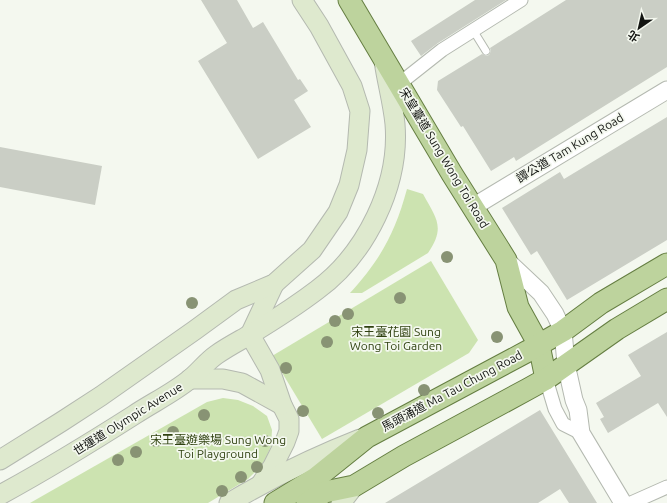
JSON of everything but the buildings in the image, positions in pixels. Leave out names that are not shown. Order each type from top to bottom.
[{"type":"main road","points":[[0,460],[88,404],[236,300],[274,284],[312,250],[338,212],[349,185],[357,150],[360,111],[352,86],[319,26],[302,0]]},
{"type":"main road","name":"宋皇臺道 Sung Wong Toi Road","points":[[349,0],[383,55],[452,174],[506,260],[518,307],[539,345],[546,379]]},
{"type":"main road","name":"宋皇臺道 Sung Wong Toi Road","points":[[250,335],[319,289],[337,273],[365,239],[376,217],[392,165],[395,144],[395,124],[383,55]]},
{"type":"main road","name":"馬頭涌道 Ma Tau Chung Road","points":[[229,503],[261,484],[308,461],[367,437],[511,361],[563,331],[601,303],[667,264]]},
{"type":"main road","points":[[261,484],[279,455],[289,431],[289,419],[282,405],[270,370],[250,335],[274,284]]},
{"type":"main road","points":[[307,503],[324,492],[354,486],[404,456],[546,379],[617,330],[667,299]]},
{"type":"main road","name":"世運道 Olympic Avenue","points":[[0,495],[76,452],[190,379],[213,357],[250,335]]},
{"type":"main road","points":[[190,379],[223,379],[242,383],[282,405]]},
{"type":"main road","points":[[275,503],[316,478],[367,437]]},
{"type":"main road","points":[[341,503],[354,486]]},
{"type":"street","points":[[399,84],[442,50],[521,0]]},
{"type":"street","name":"譚公道 Tam Kung Road","points":[[473,207],[667,91]]},
{"type":"street","name":"宋皇臺道 Sung Wong Toi Road","points":[[506,260],[541,293],[555,314],[563,331],[566,364],[574,400],[578,410],[581,433]]},
{"type":"street","points":[[546,379],[555,409],[563,424],[581,433],[623,503]]},
{"type":"street","points":[[631,503],[667,487]]},
{"type":"lane","points":[[473,30],[486,51]]},
{"type":"green space","points":[[407,189],[423,194],[435,216],[438,229],[437,236],[433,244],[428,253],[362,293],[350,293],[370,269],[386,245]]},
{"type":"green space","name":"宋王臺花園 Sung Wong Toi Garden","points":[[431,261],[478,340],[469,353],[322,439],[272,356]]},
{"type":"green space","name":"宋王臺遊樂場 Sung Wong Toi Playground","points":[[223,398],[238,400],[253,406],[267,416],[272,430],[271,446],[264,463],[248,479],[208,503],[30,503],[207,402]]}]
